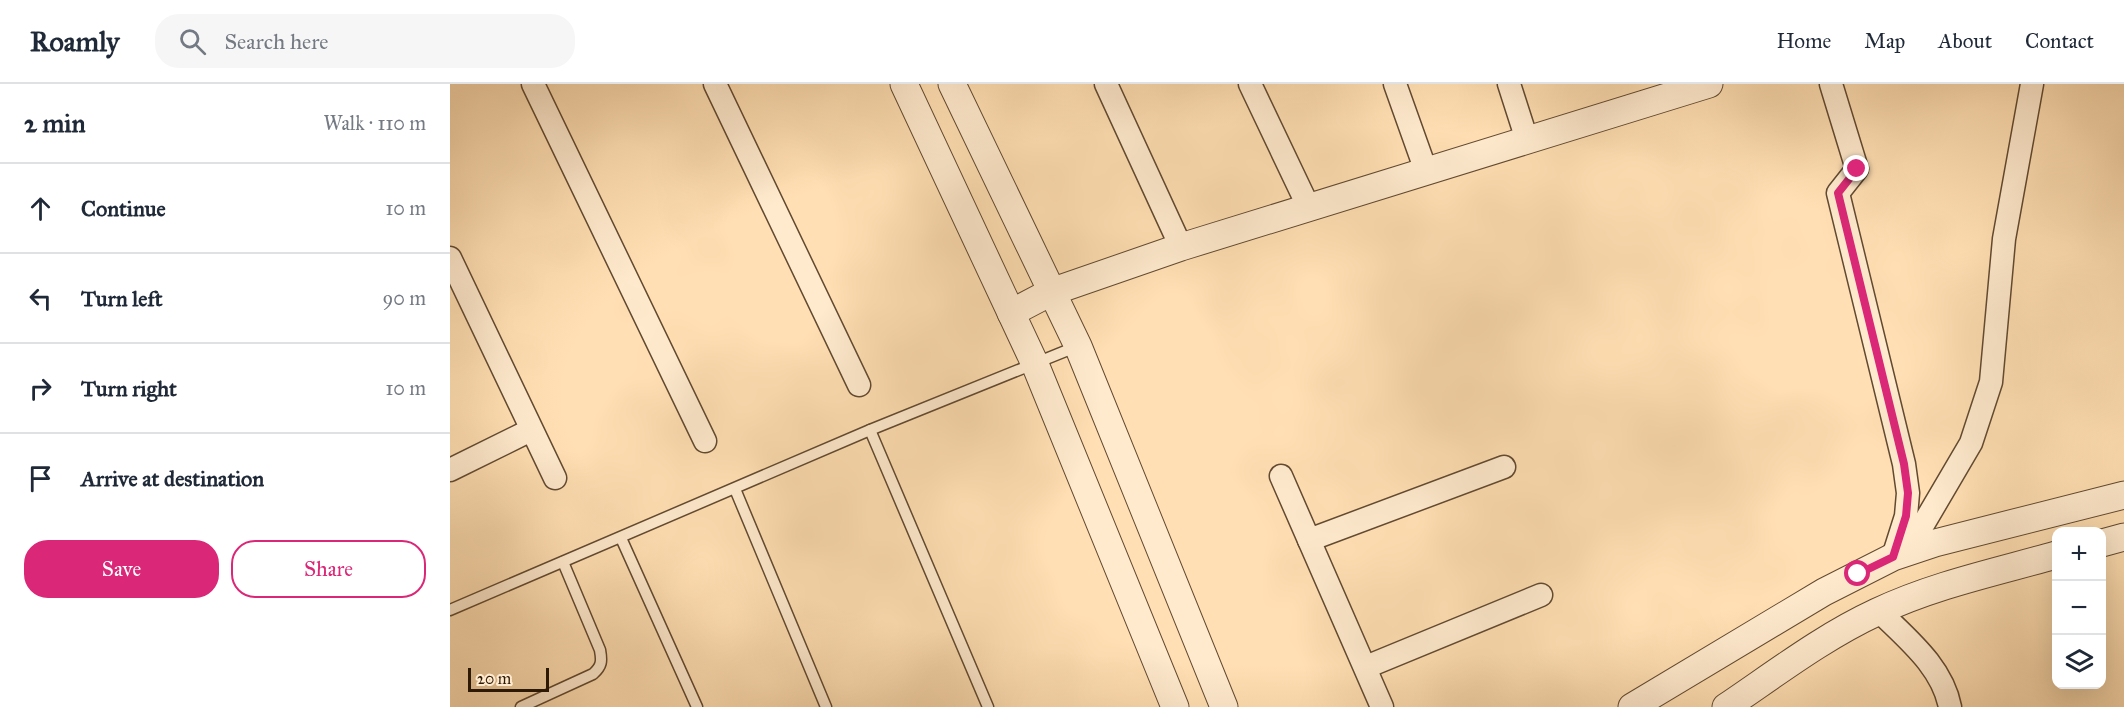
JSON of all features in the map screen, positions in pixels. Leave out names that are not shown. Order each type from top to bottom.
[{"type":"street","points":[[534,84],[705,441]]},
{"type":"street","points":[[715,84],[859,385]]},
{"type":"street","points":[[904,84],[1035,364],[1175,707]]},
{"type":"street","points":[[952,84],[1078,346],[1224,707]]},
{"type":"street","points":[[1106,84],[1181,247]]},
{"type":"street","points":[[1250,84],[1309,208]]},
{"type":"street","points":[[1395,84],[1426,171]]},
{"type":"street","points":[[1509,84],[1527,140]]},
{"type":"street","points":[[1011,313],[1051,292],[1181,247],[1527,140],[1651,92],[1709,84]]},
{"type":"street","points":[[1831,84],[1857,169],[1838,193],[1904,464],[1908,493],[1900,555]]},
{"type":"street","points":[[1900,555],[1971,443],[1991,382],[2004,239],[2032,84]]},
{"type":"street","points":[[450,258],[458,297],[555,478]]},
{"type":"street","points":[[450,470],[531,430]]},
{"type":"street","points":[[1309,540],[1504,467]]},
{"type":"street","points":[[1281,476],[1382,707]]},
{"type":"street","points":[[1632,707],[1824,592],[1900,555],[1935,543],[2124,495]]},
{"type":"street","points":[[2106,542],[2124,537]]},
{"type":"street","points":[[1726,707],[1753,700],[1829,638],[1879,611],[1941,587],[2052,556]]},
{"type":"street","points":[[1366,667],[1541,595]]},
{"type":"street","points":[[1879,611],[1928,659],[1939,677],[1950,707]]},
{"type":"lane","points":[[450,610],[870,430],[1078,346]]},
{"type":"lane","points":[[870,430],[988,707]]},
{"type":"lane","points":[[735,489],[826,707]]},
{"type":"lane","points":[[621,538],[697,707]]},
{"type":"lane","points":[[521,707],[593,674],[600,668],[602,661],[600,650],[563,562]]},
{"type":"route","points":[[1857,169],[1838,193],[1904,464],[1908,493],[1906,516],[1893,557],[1858,574]]}]
